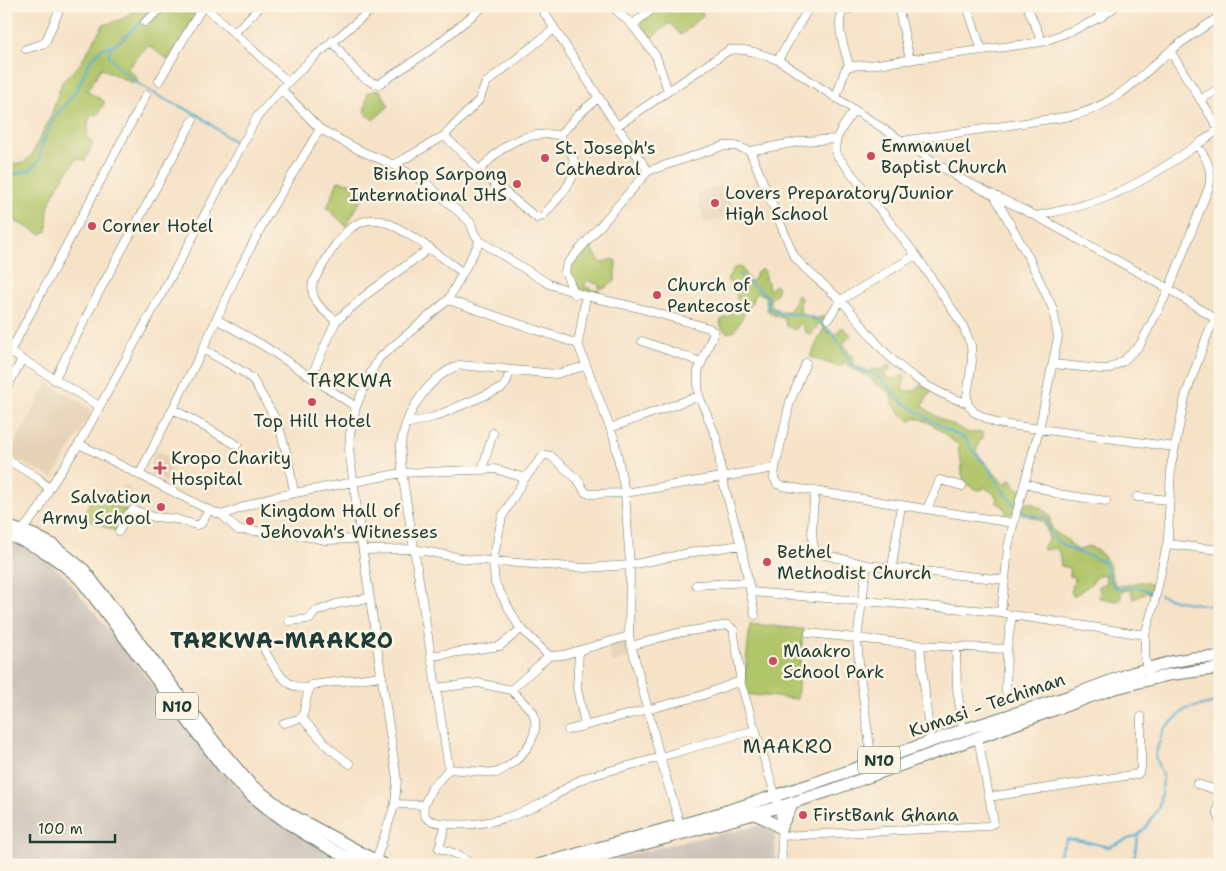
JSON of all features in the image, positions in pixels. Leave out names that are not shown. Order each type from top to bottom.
[{"type":"highway","name":"N10","points":[[6,526],[54,556],[80,580],[222,766],[243,788],[289,824],[362,865]]},
{"type":"highway","name":"N10","points":[[6,534],[20,535],[53,545],[84,570],[217,745],[251,785],[296,818],[378,864]]},
{"type":"highway","name":"N10","points":[[567,865],[754,814],[775,802],[793,802],[978,738],[1102,688],[1149,674],[1171,662],[1194,658],[1220,657]]},
{"type":"highway","name":"N10","points":[[1149,674],[1168,675],[1220,668]]},
{"type":"highway","name":"Kumasi - Techiman","points":[[538,865],[680,825],[775,802],[872,762],[963,730],[1102,688]]},
{"type":"highway","points":[[754,814],[766,819],[780,830],[793,802]]},
{"type":"street","points":[[26,49],[45,42],[60,6]]},
{"type":"street","points":[[145,22],[164,6]]},
{"type":"street","points":[[159,81],[203,6],[288,82]]},
{"type":"street","points":[[234,33],[262,6]]},
{"type":"street","points":[[20,535],[40,508],[49,489],[79,444],[188,246],[256,117],[288,82],[332,41],[376,6]]},
{"type":"street","points":[[332,41],[363,78],[371,83],[379,84],[429,51],[484,6]]},
{"type":"street","points":[[540,6],[648,171]]},
{"type":"street","points":[[612,6],[632,25],[656,56],[668,91]]},
{"type":"street","points":[[632,25],[656,6]]},
{"type":"street","points":[[778,60],[810,6]]},
{"type":"street","points":[[830,6],[842,12],[858,6]]},
{"type":"street","points":[[898,6],[910,60]]},
{"type":"street","points":[[967,6],[982,51]]},
{"type":"street","points":[[1027,6],[1042,42]]},
{"type":"street","points":[[1096,6],[1101,17]]},
{"type":"street","points":[[836,98],[845,70],[849,66],[910,60],[1042,42],[1101,17],[1116,6]]},
{"type":"street","points":[[842,12],[840,29],[849,66]]},
{"type":"street","points":[[902,141],[1086,113],[1120,95],[1170,51],[1220,16]]},
{"type":"street","points":[[394,165],[444,136],[479,100],[486,83],[554,29]]},
{"type":"street","points":[[617,126],[729,50],[754,51],[778,60],[960,178],[1036,216],[1169,289],[1217,320]]},
{"type":"street","points":[[1036,216],[1084,205],[1114,194],[1137,183],[1220,129],[1170,51]]},
{"type":"street","points":[[1200,100],[1220,88]]},
{"type":"street","points":[[281,89],[320,129],[361,151],[394,165],[426,183],[470,222],[475,235],[480,241],[542,280],[575,294],[635,307],[709,328],[714,332],[701,362],[697,378],[699,396],[717,439],[722,478],[741,545],[755,615]]},
{"type":"street","points":[[99,406],[8,351],[146,94]]},
{"type":"street","points":[[560,135],[578,115],[599,97]]},
{"type":"street","points":[[854,110],[836,139],[834,146],[836,154],[916,255],[962,324],[971,345],[972,362],[967,390],[967,403]]},
{"type":"street","points":[[54,380],[100,290],[193,120]]},
{"type":"street","points":[[138,475],[203,349],[237,274],[266,218],[320,129]]},
{"type":"street","points":[[479,171],[494,155],[517,139],[537,134],[560,135]]},
{"type":"street","points":[[444,136],[479,171],[533,216],[540,217],[567,186],[574,171],[573,156],[560,135]]},
{"type":"street","points":[[575,294],[565,272],[567,264],[648,171],[724,146],[735,146],[750,150],[803,141],[836,139]]},
{"type":"street","points":[[1053,364],[1101,370],[1108,369],[1123,361],[1140,345],[1169,289],[1210,180],[1211,173],[1207,160],[1197,145]]},
{"type":"street","points":[[750,150],[794,256],[813,277],[841,300],[876,343],[904,370],[942,393],[967,403],[974,412],[996,423],[1175,447]]},
{"type":"street","points":[[994,195],[1029,258],[1053,309],[1058,337],[1039,430],[1026,483],[1013,524],[1001,612]]},
{"type":"street","points":[[336,321],[314,302],[312,294],[313,282],[333,250],[350,228],[367,221],[386,222],[430,248],[462,272]]},
{"type":"street","points":[[378,864],[395,804],[398,780],[361,540],[349,443],[356,407],[368,376],[378,358],[448,300],[480,241]]},
{"type":"street","points":[[311,377],[336,321],[367,294],[430,248]]},
{"type":"street","points":[[828,319],[841,300],[916,255]]},
{"type":"street","points":[[586,296],[578,344],[610,428],[617,451],[625,493],[630,565],[629,636],[660,757],[680,825]]},
{"type":"street","points":[[448,300],[578,344]]},
{"type":"street","points":[[1149,674],[1145,657],[1146,635],[1167,544],[1171,466],[1185,397],[1220,310]]},
{"type":"street","points":[[216,319],[264,346],[356,407]]},
{"type":"street","points":[[642,342],[701,362]]},
{"type":"street","points":[[203,349],[245,373],[253,380],[278,423],[288,458],[294,493]]},
{"type":"street","points":[[6,390],[22,359]]},
{"type":"street","points":[[806,363],[790,402],[775,468],[775,482],[779,485],[1013,524]]},
{"type":"street","points":[[449,769],[402,473],[401,440],[406,424],[429,385],[453,368],[467,365],[510,371],[556,374],[586,366]]},
{"type":"street","points":[[406,424],[434,417],[502,388],[510,371]]},
{"type":"street","points":[[610,428],[699,396]]},
{"type":"street","points":[[173,409],[237,445]]},
{"type":"street","points":[[482,470],[493,433]]},
{"type":"street","points":[[79,444],[138,475],[222,515],[238,530],[289,533],[326,540],[361,540]]},
{"type":"street","points":[[549,656],[521,629],[495,584],[493,562],[502,517],[525,478],[543,456],[548,454],[578,480],[587,493],[625,493],[775,468]]},
{"type":"street","points":[[6,459],[38,478],[49,489]]},
{"type":"street","points":[[222,515],[268,498],[402,473],[500,470],[525,478]]},
{"type":"street","points":[[927,509],[940,480],[962,486]]},
{"type":"street","points":[[1026,483],[1058,494],[1106,501]]},
{"type":"street","points":[[815,491],[812,523],[813,545],[816,551],[821,554],[867,565],[1005,580]]},
{"type":"street","points":[[1137,497],[1170,500]]},
{"type":"street","points":[[892,568],[901,505]]},
{"type":"street","points":[[119,531],[128,514],[133,510],[154,517],[176,519],[196,525],[200,524],[209,510]]},
{"type":"street","points":[[1167,544],[1220,550]]},
{"type":"street","points":[[363,550],[414,550],[493,562],[584,568],[630,565],[699,551],[741,545]]},
{"type":"street","points":[[867,565],[857,639],[872,762]]},
{"type":"street","points":[[696,585],[748,582]]},
{"type":"street","points":[[751,592],[1001,612],[1146,635]]},
{"type":"street","points":[[289,622],[310,619],[316,612],[336,604],[370,598]]},
{"type":"street","points":[[1006,691],[1007,649],[1012,615]]},
{"type":"street","points":[[632,646],[677,634],[728,625],[732,628],[740,669],[740,681],[756,730],[775,802],[780,830],[782,865]]},
{"type":"street","points":[[431,656],[500,646],[521,629]]},
{"type":"street","points":[[809,633],[920,645],[1007,649]]},
{"type":"street","points":[[511,690],[549,656],[579,651],[629,636]]},
{"type":"street","points":[[261,642],[270,662],[290,684],[297,687],[309,688],[312,685],[382,676]]},
{"type":"street","points":[[920,645],[930,742]]},
{"type":"street","points":[[956,646],[957,688],[963,730]]},
{"type":"street","points":[[579,651],[577,688],[585,725]]},
{"type":"street","points":[[568,730],[700,696],[740,681]]},
{"type":"street","points":[[436,688],[478,683],[511,690],[533,712],[534,716],[534,730],[526,752],[496,773],[449,769]]},
{"type":"street","points":[[302,718],[306,709],[309,688]]},
{"type":"street","points":[[284,723],[302,718]]},
{"type":"street","points":[[302,718],[330,748],[350,764]]},
{"type":"street","points":[[989,797],[1138,774],[1141,768],[1141,718]]},
{"type":"street","points":[[449,769],[432,788],[424,805],[423,813],[430,821],[446,824],[476,823],[514,815],[547,800],[580,780],[701,744],[756,730]]},
{"type":"street","points":[[780,830],[988,826],[994,824],[978,738]]},
{"type":"street","points":[[1196,784],[1220,792]]},
{"type":"street","points":[[1220,797],[1217,812],[1220,818]]},
{"type":"street","points":[[395,804],[424,805]]},
{"type":"street","points":[[446,824],[439,848],[459,855],[472,865]]},
{"type":"shaded area","name":"Lovers Preparatory/Junior High School","points":[[726,185],[735,214],[705,224],[696,193]]},
{"type":"shaded area","points":[[48,383],[88,407],[91,414],[53,477],[8,456]]},
{"type":"shaded area","name":"Kropo Charity Hospital","points":[[157,451],[175,461],[166,482],[160,479],[161,477],[150,474],[150,465]]},
{"type":"shaded area","points":[[123,485],[130,488],[122,505],[101,496],[104,489],[119,495]]},
{"type":"shaded area","points":[[6,540],[39,553],[64,575],[216,767],[251,802],[315,845],[354,865],[6,865]]},
{"type":"shaded area","points":[[625,640],[631,657],[612,663],[607,646]]},
{"type":"shaded area","points":[[762,825],[775,832],[776,865],[591,865],[667,845]]},
{"type":"green space","points":[[139,6],[193,6],[198,12],[168,60],[148,45],[127,69],[135,75],[138,82],[132,83],[101,68],[87,91],[105,102],[97,115],[94,114],[89,118],[87,137],[93,143],[85,161],[78,158],[55,190],[49,204],[47,231],[41,234],[9,220],[6,230],[6,164],[24,163],[32,154],[51,116],[62,82],[80,64],[103,25],[123,19]]},
{"type":"green space","points":[[660,6],[700,6],[703,15],[681,35],[670,23],[650,39],[646,38],[640,21]]},
{"type":"green space","points":[[380,90],[389,106],[373,120],[364,112],[368,92]]},
{"type":"green space","points":[[338,181],[366,186],[367,190],[346,226],[327,208]]},
{"type":"green space","points":[[588,243],[601,263],[612,259],[616,261],[615,280],[605,288],[599,288],[599,285],[587,280],[584,286],[596,291],[599,290],[597,295],[577,289],[568,272],[573,259]]},
{"type":"green space","points":[[741,267],[750,282],[757,272],[762,269],[765,271],[765,279],[768,282],[769,291],[774,285],[778,287],[776,294],[770,299],[770,304],[779,311],[790,311],[797,295],[801,298],[800,312],[814,320],[825,317],[827,332],[836,334],[842,327],[851,335],[843,344],[850,355],[854,356],[854,365],[870,372],[871,369],[881,370],[890,364],[892,367],[886,374],[886,378],[896,379],[904,375],[902,391],[915,391],[921,384],[932,390],[922,406],[937,417],[969,433],[983,432],[983,438],[980,440],[976,452],[1002,482],[1007,484],[1008,480],[1012,479],[1015,487],[1022,490],[1013,513],[1007,515],[1004,507],[997,503],[995,495],[989,490],[984,487],[982,490],[975,489],[966,483],[962,473],[959,445],[939,429],[928,422],[916,418],[910,421],[895,407],[891,394],[875,384],[867,376],[852,369],[845,361],[842,366],[836,366],[810,357],[824,328],[819,323],[811,335],[804,331],[804,326],[801,323],[795,330],[786,326],[785,319],[767,310],[766,297],[757,293],[754,295],[752,302],[734,331],[729,333],[722,329],[720,323],[722,319],[732,312],[737,302],[735,292],[727,280],[734,268]]},
{"type":"green space","points":[[93,495],[127,511],[117,532],[83,517]]},
{"type":"green space","points":[[1025,503],[1033,503],[1034,506],[1042,508],[1050,516],[1051,526],[1054,530],[1075,549],[1080,550],[1089,546],[1102,554],[1108,562],[1115,585],[1143,582],[1154,586],[1153,595],[1146,592],[1133,599],[1131,590],[1122,591],[1120,600],[1117,601],[1099,598],[1100,591],[1098,586],[1106,583],[1105,574],[1097,576],[1090,585],[1073,596],[1071,591],[1075,578],[1070,576],[1069,568],[1061,566],[1059,552],[1056,548],[1044,550],[1042,548],[1049,539],[1045,526],[1041,520],[1021,513]]},
{"type":"green space","name":"Maakro School Park","points":[[750,624],[803,629],[797,699],[743,694]]},
{"type":"waterway","points":[[153,11],[157,6]]},
{"type":"waterway","points":[[6,176],[30,170],[39,161],[41,147],[53,120],[77,89],[90,61],[101,49],[118,43],[142,21]]},
{"type":"waterway","points":[[111,45],[109,56],[132,79],[158,96],[198,115],[235,142]]},
{"type":"waterway","points":[[739,275],[768,296],[767,307],[781,314],[799,314],[815,318],[834,335],[853,367],[879,377],[901,401],[945,429],[966,439],[971,449],[989,468],[999,486],[1016,507]]},
{"type":"waterway","points":[[1020,509],[1029,515],[1045,517],[1052,535],[1063,545],[1104,562],[1112,584],[1118,589],[1136,587],[1155,593]]},
{"type":"waterway","points":[[1160,595],[1178,601],[1220,607]]},
{"type":"waterway","points":[[1054,865],[1067,839],[1109,847],[1138,835],[1147,826],[1159,807],[1163,779],[1155,756],[1163,730],[1186,709],[1220,701]]},
{"type":"waterway","points":[[1138,835],[1134,859],[1139,865]]},
{"type":"place","name":"Emmanuel Baptist Church","points":[[871,156]]},
{"type":"place","name":"St. Joseph's Cathedral","points":[[545,158]]},
{"type":"place","name":"Bishop Sarpong International JHS","points":[[517,184]]},
{"type":"place","name":"Lovers Preparatory/Junior High School","points":[[715,203]]},
{"type":"place","name":"Corner Hotel","points":[[92,226]]},
{"type":"place","name":"Church of Pentecost","points":[[657,295]]},
{"type":"place","name":"Top Hill Hotel","points":[[312,402]]},
{"type":"place","name":"Kropo Charity Hospital","points":[[160,468]]},
{"type":"place","name":"Salvation Army School","points":[[161,507]]},
{"type":"place","name":"Kingdom Hall of Jehovah's Witnesses","points":[[250,521]]},
{"type":"place","name":"Bethel Methodist Church","points":[[767,562]]},
{"type":"place","name":"Maakro School Park","points":[[773,661]]},
{"type":"place","name":"FirstBank Ghana","points":[[803,815]]},
{"type":"district","name":"TARKWA","points":[[350,380]]},
{"type":"district","name":"TARKWA-MAAKRO","points":[[282,640]]},
{"type":"district","name":"MAAKRO","points":[[788,746]]}]
